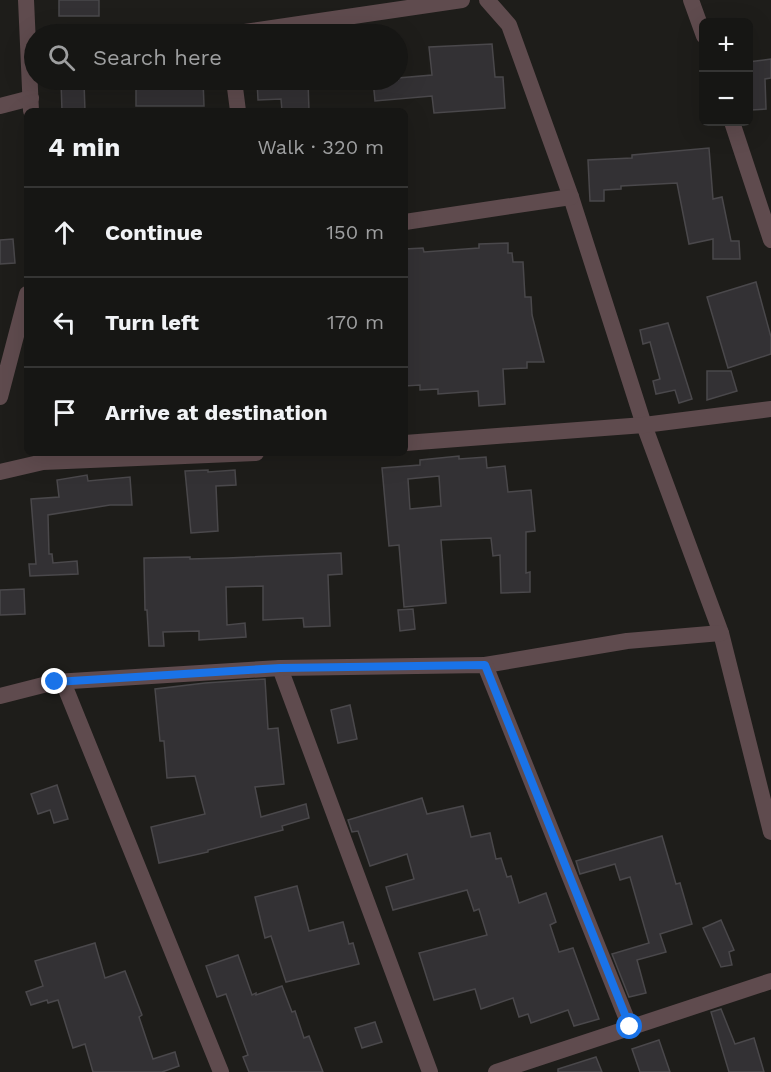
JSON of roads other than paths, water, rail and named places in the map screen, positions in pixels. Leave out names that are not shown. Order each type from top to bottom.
[{"type":"street","points":[[26,0],[29,24]]},
{"type":"street","points":[[299,24],[462,0]]},
{"type":"street","points":[[487,0],[508,25],[571,197],[644,425],[721,633],[771,832]]},
{"type":"street","points":[[692,0],[699,21]]},
{"type":"street","points":[[235,90],[238,108]]},
{"type":"street","points":[[0,106],[31,104]]},
{"type":"street","points":[[733,126],[771,240]]},
{"type":"street","points":[[408,222],[571,197]]},
{"type":"street","points":[[0,397],[24,305]]},
{"type":"street","points":[[408,443],[644,425],[771,409]]},
{"type":"street","points":[[0,472],[43,457],[96,456]]},
{"type":"street","points":[[0,696],[55,682],[280,668],[485,665],[627,641],[721,633]]},
{"type":"street","points":[[485,665],[630,1027]]},
{"type":"street","points":[[280,668],[430,1072]]},
{"type":"street","points":[[63,682],[221,1072]]},
{"type":"street","points":[[496,1072],[771,981]]}]
